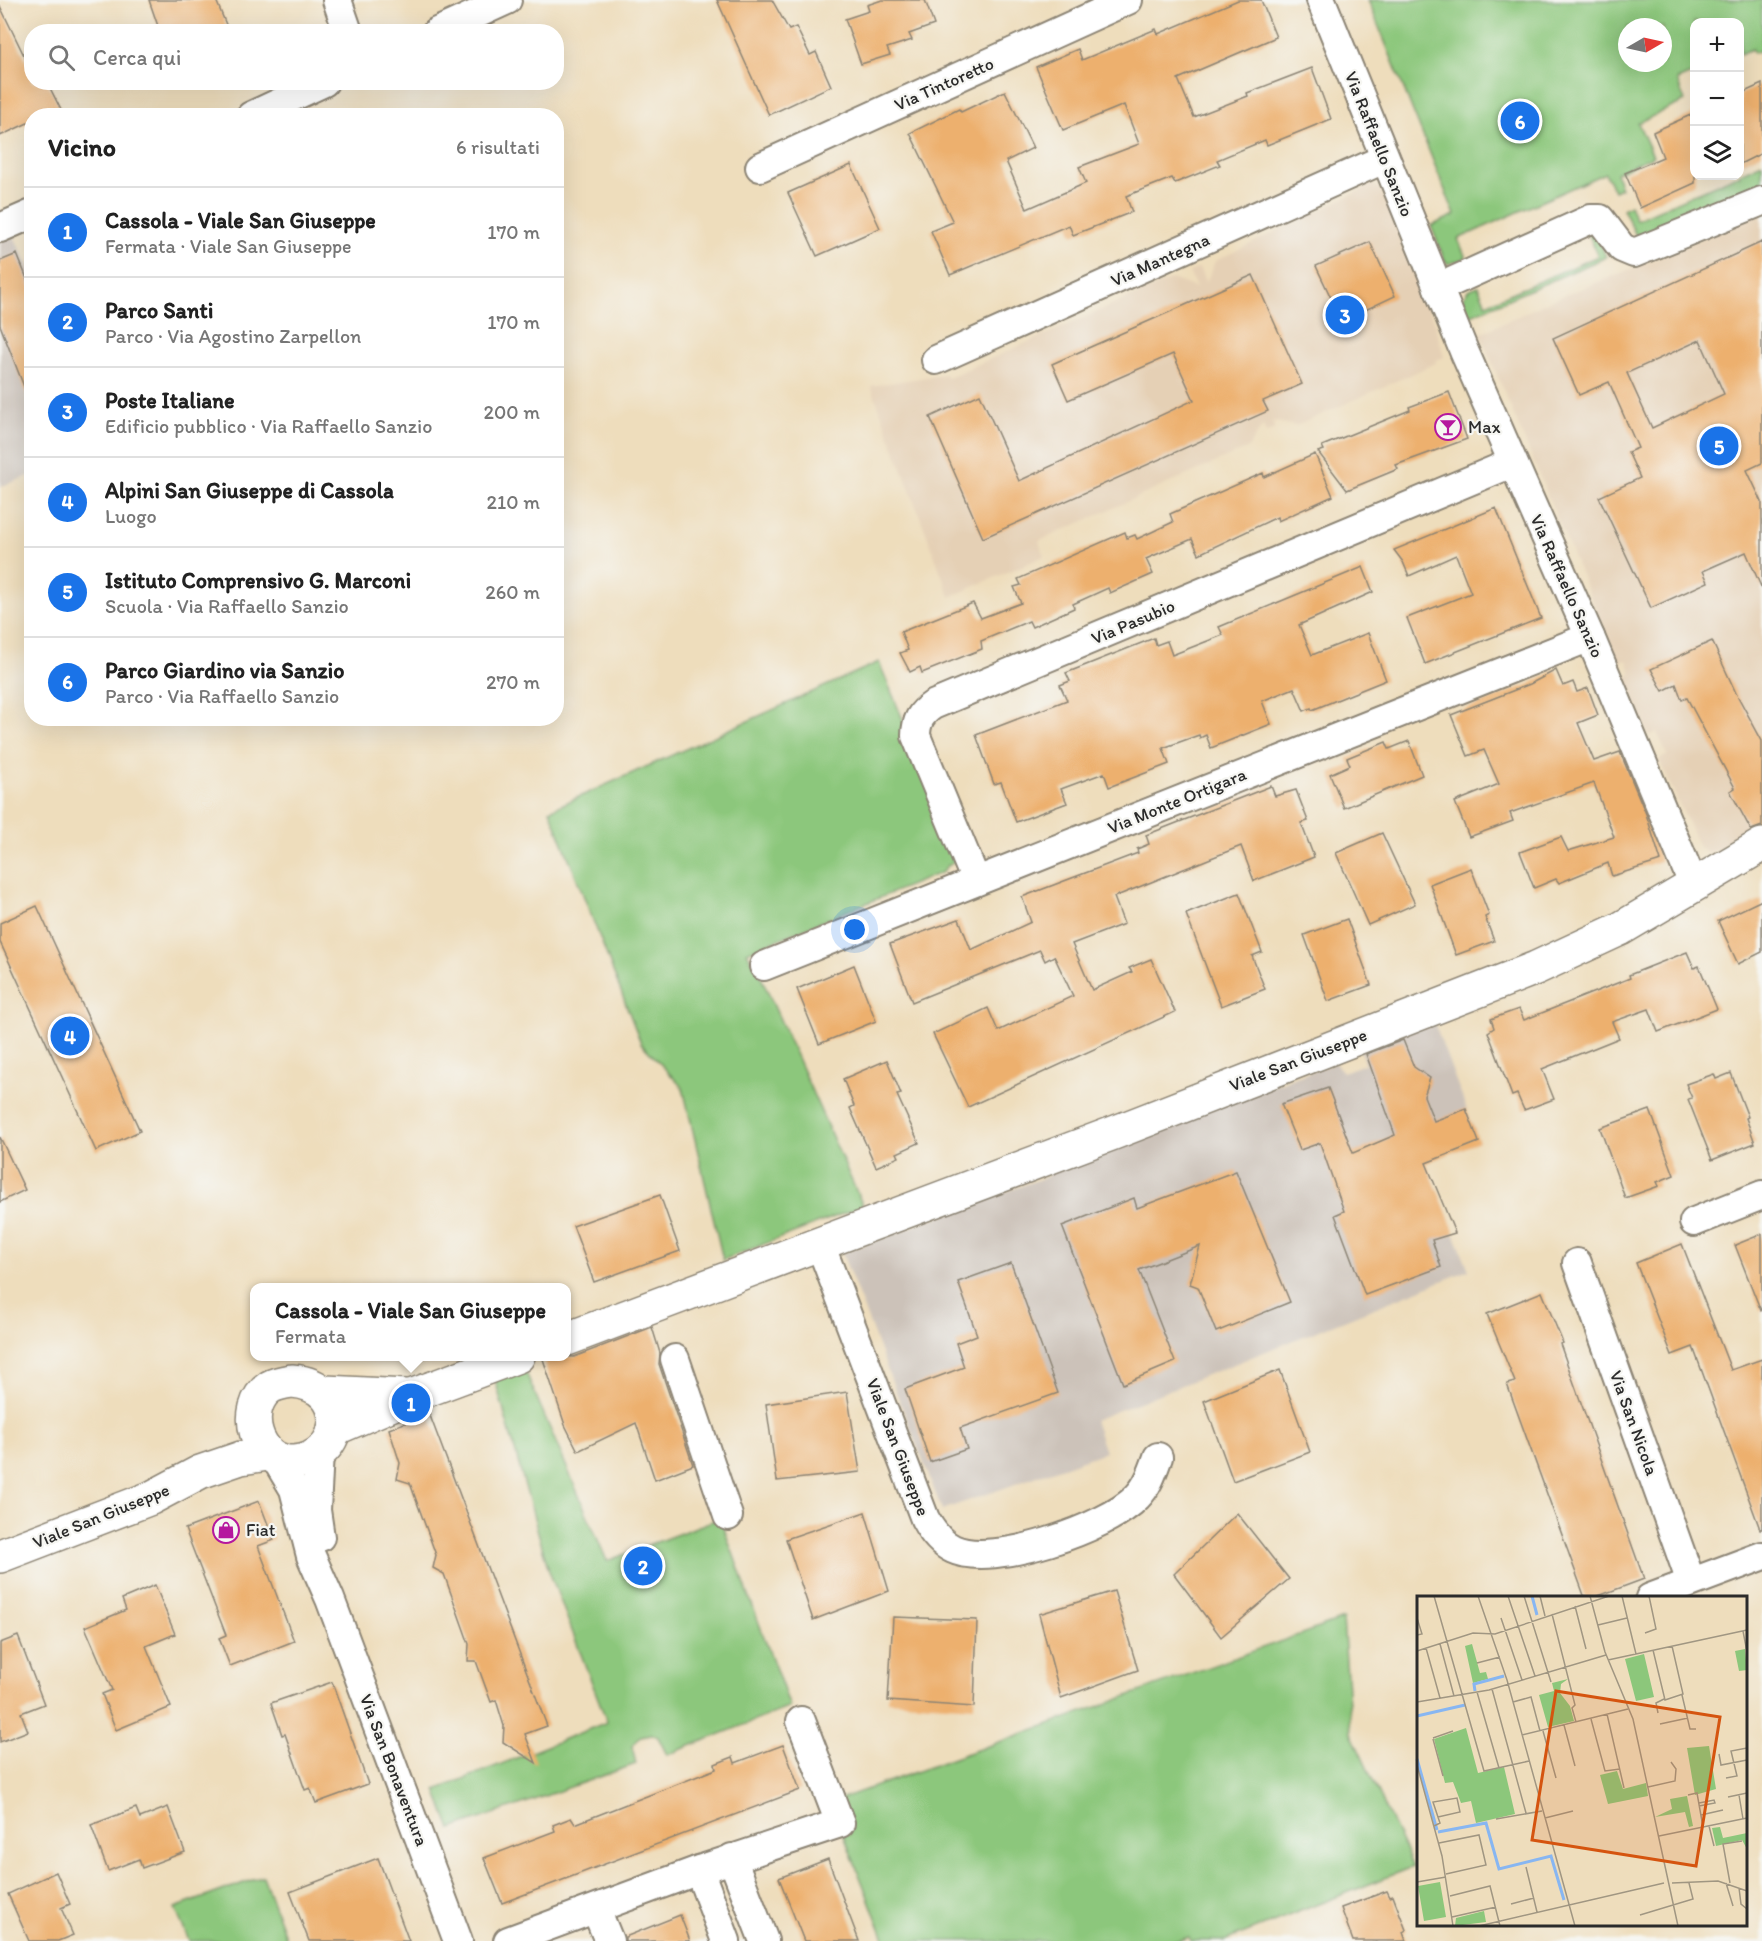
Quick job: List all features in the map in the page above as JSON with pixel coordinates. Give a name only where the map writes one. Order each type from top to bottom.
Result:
[{"type":"main road","name":"Viale San Giuseppe","points":[[571,1337],[1100,1138],[1536,968],[1620,929],[1762,845]]},
{"type":"main road","name":"Viale San Giuseppe","points":[[0,1556],[151,1497],[200,1472],[242,1458],[272,1457],[291,1462],[305,1460],[326,1441],[411,1396],[505,1361]]},
{"type":"main road","name":"Viale San Giuseppe","points":[[200,1472],[255,1422],[258,1402],[271,1387],[280,1383],[303,1382],[317,1386],[325,1392],[411,1396]]},
{"type":"main road","points":[[325,1392],[333,1406],[335,1418],[326,1441]]},
{"type":"main road","points":[[255,1422],[261,1447],[272,1457]]},
{"type":"street","points":[[337,0],[345,24]]},
{"type":"street","points":[[454,24],[507,0]]},
{"type":"street","name":"Via Tintoretto","points":[[760,167],[1128,0]]},
{"type":"street","name":"Via Raffaello Sanzio","points":[[1321,0],[1438,288],[1512,463],[1590,636],[1694,886]]},
{"type":"street","points":[[282,108],[311,90]]},
{"type":"street","name":"Via Mantegna","points":[[936,360],[1384,159]]},
{"type":"street","points":[[1438,288],[1595,218],[1600,219],[1622,248],[1634,254],[1762,201]]},
{"type":"street","points":[[0,228],[24,218]]},
{"type":"street","name":"Via Pasubio","points":[[976,881],[916,736],[916,725],[925,710],[1512,463]]},
{"type":"street","name":"Via Monte Ortigara","points":[[764,966],[1590,636]]},
{"type":"street","points":[[1694,1222],[1762,1195]]},
{"type":"street","name":"Viale San Giuseppe","points":[[820,1244],[930,1529],[945,1545],[967,1553],[1000,1552],[1039,1544],[1083,1530],[1124,1508],[1137,1497],[1150,1479],[1158,1457]]},
{"type":"street","name":"Via San Nicola","points":[[1577,1263],[1691,1582]]},
{"type":"street","points":[[675,1359],[728,1516]]},
{"type":"street","name":"Via San Bonaventura","points":[[326,1441],[316,1510],[330,1599]]},
{"type":"street","name":"Via San Bonaventura","points":[[272,1457],[294,1489],[311,1557],[330,1599],[458,1941]]},
{"type":"street","points":[[1655,1596],[1762,1556]]},
{"type":"street","points":[[508,1941],[732,1858],[840,1823],[801,1721]]},
{"type":"street","points":[[732,1858],[764,1941]]},
{"type":"street","points":[[699,1870],[726,1941]]},
{"type":"street","points":[[596,1909],[609,1941]]},
{"type":"shaded area","points":[[1373,184],[1382,190],[1434,321],[1444,357],[1435,361],[1436,363],[1296,426],[1272,421],[1275,429],[1266,433],[1263,425],[1248,448],[1039,541],[1044,556],[950,597],[871,386],[945,374],[947,378],[1172,279],[1196,288],[1189,272],[1199,268],[1206,283],[1215,261]]},
{"type":"shaded area","points":[[1762,211],[1762,825],[1725,849],[1707,852],[1699,847],[1659,760],[1667,755],[1657,732],[1649,736],[1625,677],[1632,674],[1627,660],[1618,663],[1480,334],[1550,301],[1659,258]]},
{"type":"shaded area","points":[[13,234],[24,257],[24,478],[0,487],[0,240]]},
{"type":"shaded area","points":[[1433,1020],[1479,1142],[1426,1163],[1469,1270],[1094,1420],[1105,1452],[942,1510],[842,1253],[1048,1176],[1051,1165],[1335,1063],[1343,1072],[1365,1064],[1358,1045]]},
{"type":"green space","points":[[1368,0],[1762,0],[1762,50],[1754,53],[1752,49],[1744,52],[1744,18],[1690,18],[1690,75],[1677,80],[1685,101],[1638,123],[1653,156],[1616,173],[1621,188],[1614,191],[1605,173],[1458,239],[1466,258],[1448,264],[1431,226],[1455,215]]},
{"type":"green space","points":[[1762,163],[1762,190],[1637,237],[1623,209],[1630,205],[1636,220],[1726,180],[1744,180],[1744,171]]},
{"type":"green space","points":[[1595,231],[1606,257],[1469,316],[1463,298],[1468,290],[1478,286],[1486,304],[1598,256],[1588,233]]},
{"type":"green space","points":[[879,662],[953,840],[954,862],[943,872],[747,952],[762,979],[863,1206],[723,1260],[683,1088],[641,1043],[550,810]]},
{"type":"green space","points":[[521,1361],[607,1561],[720,1518],[790,1707],[667,1755],[658,1737],[652,1734],[641,1736],[632,1746],[636,1764],[451,1829],[436,1790],[607,1722],[549,1571],[493,1373]]},
{"type":"green space","points":[[1343,1619],[1351,1733],[1413,1867],[1224,1941],[1191,1941],[1189,1937],[1177,1941],[885,1941],[843,1833],[823,1805]]},
{"type":"green space","points":[[263,1876],[287,1941],[189,1941],[175,1908]]},
{"type":"building","points":[[149,0],[216,0],[226,24],[157,24]]},
{"type":"building","points":[[717,0],[772,0],[789,30],[796,27],[810,55],[816,52],[831,86],[769,115]]},
{"type":"building","points":[[882,0],[925,0],[934,25],[909,34],[912,40],[887,48],[890,55],[861,64],[845,19],[869,11],[867,5]]},
{"type":"building","points":[[1238,0],[1261,0],[1276,37],[1178,79],[1194,117],[1248,96],[1247,93],[1312,68],[1331,119],[1267,145],[1265,140],[1217,160],[1220,165],[1175,183],[1172,178],[1126,196],[1132,212],[1073,235],[1069,225],[950,275],[931,231],[953,222],[910,133],[959,109],[961,112],[1005,91],[1033,148],[1006,161],[1027,209],[1086,183],[1079,167],[1139,144],[1124,105],[1063,130],[1036,67],[1078,49],[1082,60],[1156,29],[1158,34]]},
{"type":"building","points":[[0,6],[24,56],[24,90],[51,90],[60,108],[24,108],[24,125],[0,136]]},
{"type":"building","points":[[1762,84],[1762,153],[1744,162],[1744,126],[1744,92]]},
{"type":"building","points":[[1690,115],[1690,180],[1695,180],[1695,183],[1640,208],[1625,173],[1663,157],[1653,132]]},
{"type":"building","points":[[851,165],[880,228],[817,256],[788,193]]},
{"type":"building","points":[[1370,242],[1395,296],[1342,321],[1316,266]]},
{"type":"building","points":[[1762,242],[1762,463],[1747,470],[1762,502],[1762,589],[1746,552],[1703,571],[1708,582],[1651,608],[1599,497],[1640,478],[1628,452],[1638,448],[1609,382],[1579,395],[1553,338]],"holes":[[[1700,340],[1724,394],[1652,428],[1627,373]]]},
{"type":"building","points":[[17,254],[24,271],[24,387],[0,325],[0,261]]},
{"type":"building","points":[[1253,275],[1302,384],[1263,401],[1268,411],[983,538],[930,417],[980,394],[1019,481],[1194,400],[1173,354],[1068,400],[1052,364]]},
{"type":"building","points":[[1449,392],[1467,439],[1396,465],[1398,469],[1347,490],[1318,452],[1324,450],[1322,446],[1410,410],[1409,407]]},
{"type":"building","points":[[1315,454],[1333,496],[1278,521],[1277,517],[1199,554],[1192,539],[1146,559],[1153,574],[1110,593],[1108,588],[1073,604],[1074,608],[1032,627],[1029,621],[981,641],[982,649],[922,673],[920,667],[910,672],[900,653],[908,650],[901,632],[973,603],[981,618],[1021,603],[1014,587],[1021,585],[1018,579],[1125,532],[1127,538],[1135,535],[1137,539],[1173,522],[1170,514],[1263,473],[1264,477]]},
{"type":"building","points":[[1496,508],[1541,618],[1425,664],[1407,618],[1471,593],[1456,555],[1409,576],[1394,550]]},
{"type":"building","points":[[1363,567],[1373,592],[1299,625],[1312,655],[1368,633],[1386,680],[1312,710],[1311,708],[1304,711],[1294,688],[1262,701],[1271,724],[1211,748],[1206,735],[1200,738],[1199,735],[1163,748],[1169,764],[1109,787],[1104,773],[1061,789],[1067,803],[1016,822],[1001,782],[994,784],[976,735],[1067,700],[1060,685],[1070,681],[1066,673],[1154,638],[1156,645],[1167,641],[1172,655],[1223,635],[1219,627]]},
{"type":"building","points":[[1712,641],[1762,741],[1762,826],[1751,830],[1730,791],[1735,788],[1687,698],[1682,700],[1676,684],[1663,691],[1651,669]]},
{"type":"building","points":[[1556,670],[1563,686],[1573,682],[1577,692],[1588,688],[1598,715],[1578,723],[1594,761],[1620,752],[1646,814],[1661,861],[1612,876],[1608,863],[1559,883],[1556,879],[1534,888],[1520,852],[1561,837],[1568,851],[1614,837],[1594,783],[1510,813],[1513,821],[1469,837],[1455,802],[1499,784],[1484,750],[1468,756],[1451,715],[1530,684]]},
{"type":"building","points":[[1409,741],[1422,775],[1344,808],[1330,774],[1350,765],[1347,758],[1386,742],[1389,749]]},
{"type":"building","points":[[1271,786],[1275,796],[1296,790],[1308,821],[1301,823],[1314,857],[1254,881],[1241,846],[1114,897],[1124,924],[1072,944],[1092,990],[1132,972],[1129,968],[1151,959],[1175,1012],[968,1107],[933,1034],[988,1008],[998,1031],[1073,996],[1054,956],[1045,961],[1040,950],[912,1002],[890,944],[959,919],[971,950],[1031,922],[1022,897],[1138,853],[1137,849],[1149,844],[1146,835]]},
{"type":"building","points":[[1382,833],[1415,904],[1368,925],[1336,853]]},
{"type":"building","points":[[1471,868],[1489,915],[1485,917],[1494,941],[1456,955],[1430,884]]},
{"type":"building","points":[[1239,893],[1262,952],[1252,956],[1265,989],[1221,1006],[1186,914]]},
{"type":"building","points":[[1762,900],[1762,952],[1738,964],[1718,921]]},
{"type":"building","points":[[37,906],[140,1131],[96,1151],[0,942],[0,923]]},
{"type":"building","points":[[1347,919],[1371,985],[1328,1001],[1304,935]]},
{"type":"building","points":[[1687,952],[1694,968],[1699,966],[1717,1009],[1658,1032],[1649,1009],[1612,1022],[1619,1038],[1542,1069],[1554,1099],[1524,1110],[1517,1094],[1512,1096],[1488,1032],[1494,1028],[1491,1019],[1519,1009],[1524,1020],[1630,978],[1629,975]]},
{"type":"building","points":[[854,965],[876,1021],[819,1044],[797,989]]},
{"type":"building","points":[[1403,1040],[1414,1067],[1430,1078],[1424,1096],[1434,1121],[1466,1109],[1479,1142],[1426,1163],[1455,1233],[1432,1240],[1441,1267],[1365,1295],[1335,1215],[1344,1211],[1320,1143],[1300,1150],[1281,1104],[1328,1088],[1353,1153],[1395,1135],[1366,1054]]},
{"type":"building","points":[[887,1060],[901,1094],[897,1095],[919,1143],[897,1153],[899,1157],[876,1167],[850,1108],[854,1106],[843,1079]]},
{"type":"building","points":[[1731,1073],[1748,1117],[1746,1118],[1755,1143],[1712,1160],[1688,1099],[1692,1098],[1686,1084],[1714,1074],[1716,1079]]},
{"type":"building","points":[[1650,1110],[1674,1175],[1657,1182],[1659,1186],[1625,1198],[1600,1128]]},
{"type":"building","points":[[0,1137],[25,1190],[0,1202]]},
{"type":"building","points":[[1236,1171],[1290,1302],[1216,1332],[1198,1287],[1190,1284],[1200,1246],[1139,1270],[1175,1362],[1123,1384],[1062,1226],[1134,1198],[1137,1208]]},
{"type":"building","points":[[660,1195],[680,1251],[594,1282],[573,1226]]},
{"type":"building","points":[[1762,1234],[1762,1310],[1761,1311],[1735,1245]]},
{"type":"building","points":[[1682,1244],[1731,1370],[1762,1359],[1762,1529],[1760,1529],[1693,1347],[1672,1355],[1636,1263]]},
{"type":"building","points":[[1011,1263],[1058,1393],[960,1428],[967,1449],[930,1462],[905,1389],[964,1367],[956,1343],[977,1335],[958,1282]]},
{"type":"building","points":[[1542,1292],[1563,1343],[1560,1344],[1644,1579],[1598,1596],[1584,1596],[1507,1384],[1515,1382],[1487,1314]]},
{"type":"building","points":[[652,1327],[660,1353],[659,1364],[693,1465],[655,1480],[636,1423],[578,1451],[565,1425],[544,1361],[571,1361],[571,1357]]},
{"type":"building","points":[[1280,1370],[1310,1452],[1233,1481],[1204,1401]]},
{"type":"building","points":[[847,1392],[860,1472],[777,1481],[766,1404]]},
{"type":"building","points":[[429,1413],[547,1726],[525,1734],[536,1763],[503,1742],[504,1726],[496,1700],[491,1702],[476,1661],[468,1661],[469,1644],[444,1574],[433,1568],[436,1555],[410,1483],[397,1479],[400,1463],[389,1429]]},
{"type":"building","points":[[259,1501],[274,1540],[258,1546],[294,1641],[230,1666],[219,1638],[226,1635],[185,1529]]},
{"type":"building","points":[[865,1512],[889,1591],[813,1620],[786,1539]]},
{"type":"building","points":[[1237,1513],[1289,1579],[1221,1637],[1174,1574]]},
{"type":"building","points":[[155,1585],[175,1634],[146,1646],[171,1707],[116,1730],[102,1694],[112,1690],[85,1627],[126,1610],[122,1599]]},
{"type":"building","points":[[1114,1591],[1138,1670],[1061,1698],[1039,1614]]},
{"type":"building","points":[[893,1617],[977,1620],[974,1707],[888,1701]]},
{"type":"building","points":[[18,1636],[44,1704],[21,1713],[28,1731],[0,1742],[0,1643]]},
{"type":"building","points":[[332,1682],[368,1784],[316,1803],[310,1788],[305,1790],[271,1703]]},
{"type":"building","points":[[783,1745],[800,1790],[502,1903],[484,1858],[555,1831],[553,1825],[571,1818],[575,1824],[716,1769],[715,1764],[733,1757],[735,1763]]},
{"type":"building","points":[[168,1807],[185,1852],[142,1868],[139,1859],[108,1871],[91,1825],[136,1808],[140,1818]]},
{"type":"building","points":[[378,1858],[409,1941],[309,1941],[290,1892]]},
{"type":"building","points":[[828,1859],[859,1941],[804,1941],[779,1878]]},
{"type":"building","points":[[56,1872],[70,1904],[61,1908],[73,1935],[58,1941],[29,1941],[8,1894]]},
{"type":"building","points":[[1387,1891],[1390,1897],[1393,1896],[1406,1930],[1403,1932],[1406,1941],[1353,1941],[1341,1908]]},
{"type":"building","points":[[680,1915],[690,1941],[625,1941],[625,1937]]},
{"type":"place","name":"Parco Giardino via Sanzio","points":[[1520,121]]},
{"type":"place","name":"Poste Italiane","points":[[1345,315]]},
{"type":"place","name":"Max","points":[[1448,427]]},
{"type":"place","name":"Istituto Comprensivo G. Marconi","points":[[1719,446]]},
{"type":"place","name":"Alpini San Giuseppe di Cassola","points":[[70,1036]]},
{"type":"place","name":"Cassola - Viale San Giuseppe","points":[[411,1403]]},
{"type":"place","name":"Fiat","points":[[226,1530]]},
{"type":"place","name":"Parco Santi","points":[[643,1566]]}]
